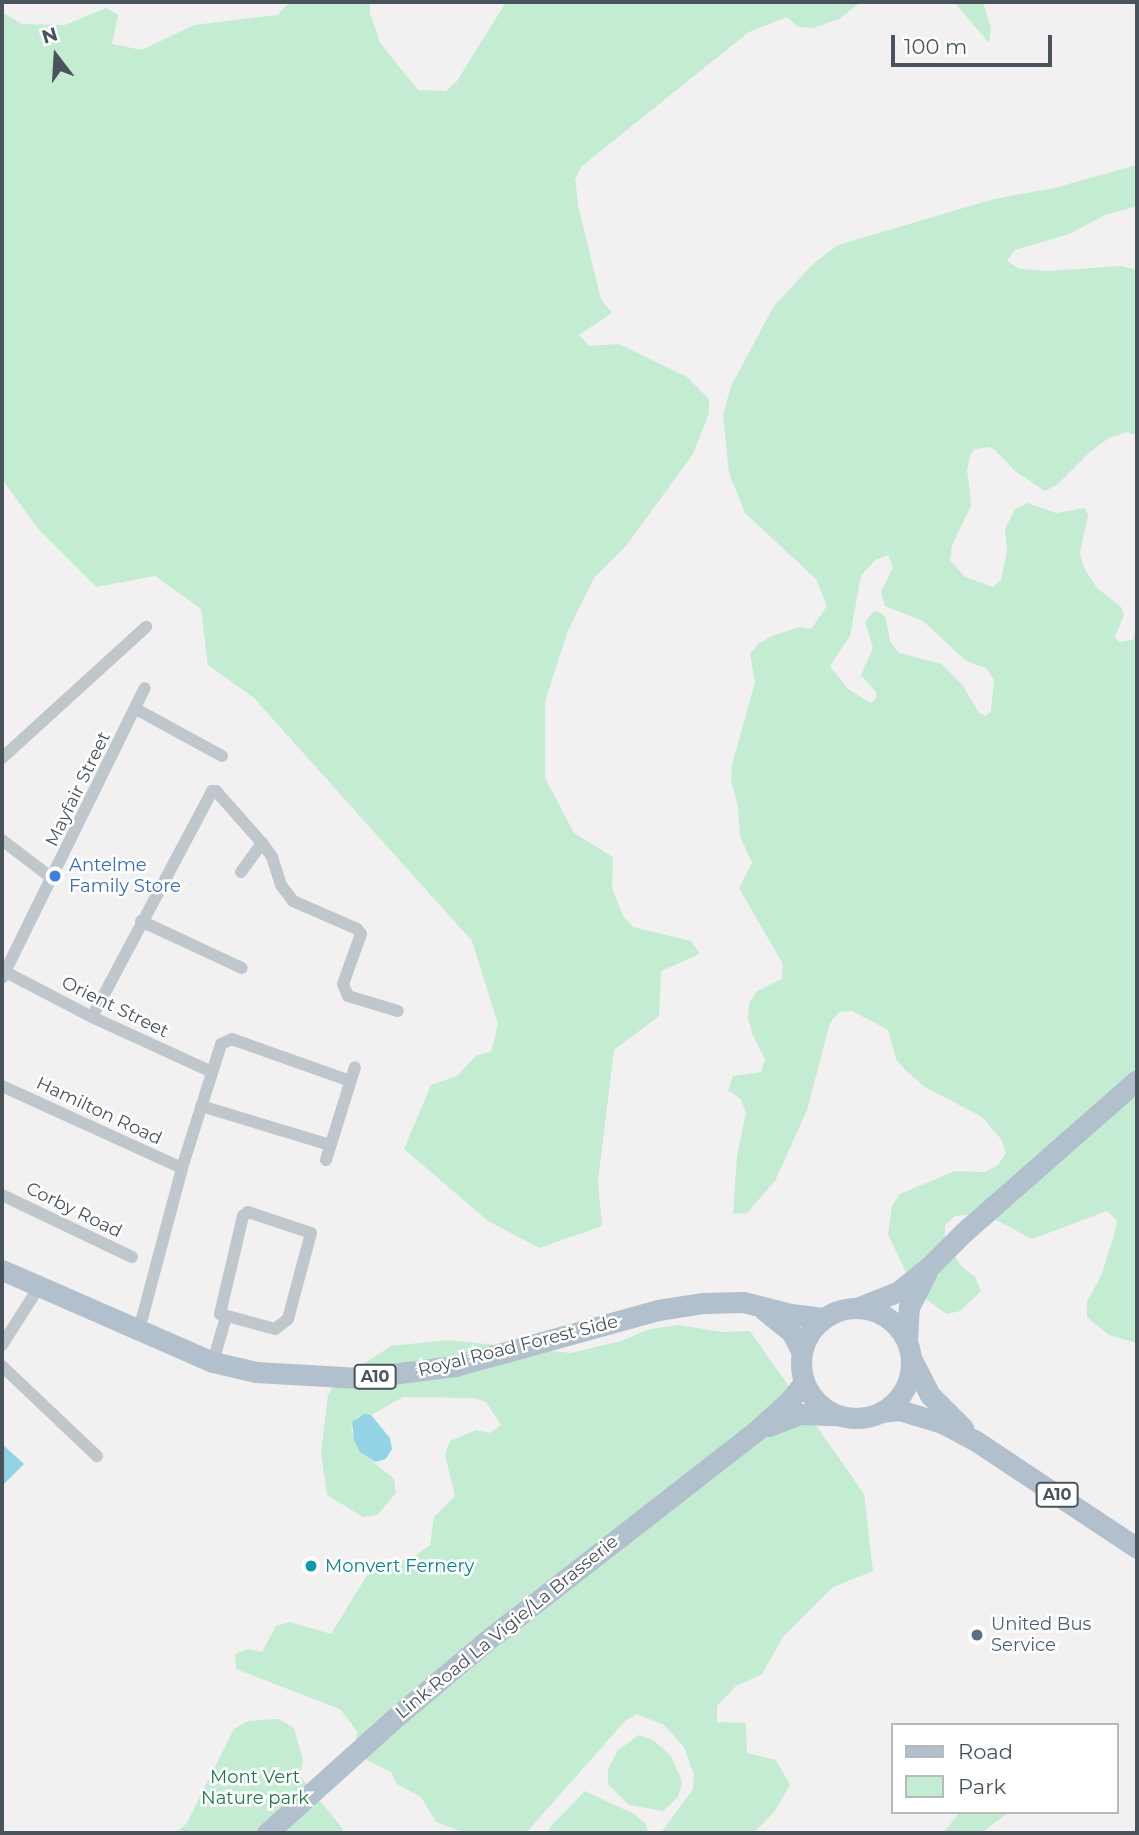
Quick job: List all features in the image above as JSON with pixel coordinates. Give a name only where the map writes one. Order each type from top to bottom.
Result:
[{"type":"main road","points":[[857,1308],[899,1291],[931,1265],[1137,1080]]},
{"type":"main road","points":[[881,1412],[901,1395],[907,1384],[909,1307],[931,1265]]},
{"type":"main road","name":"Royal Road Forest Side","points":[[2,1270],[213,1362],[256,1372],[309,1376],[359,1378],[410,1374],[455,1366],[658,1310],[743,1301],[824,1318]]},
{"type":"main road","points":[[759,1306],[792,1334],[802,1353]]},
{"type":"main road","points":[[838,1415],[817,1402],[804,1382],[802,1353],[806,1339],[824,1318],[845,1309],[870,1309],[892,1321],[909,1349],[930,1395],[976,1441]]},
{"type":"main road","points":[[756,1431],[790,1400],[804,1382]]},
{"type":"main road","points":[[756,1431],[801,1414],[859,1418],[899,1410],[924,1415],[976,1441]]},
{"type":"main road","name":"Link Road La Vigie/La Brasserie","points":[[267,1833],[485,1642],[756,1431]]},
{"type":"main road","name":"A10","points":[[976,1441],[1137,1548]]},
{"type":"street","points":[[2,758],[146,627]]},
{"type":"street","name":"Mayfair Street","points":[[3,974],[53,879],[145,688]]},
{"type":"street","points":[[136,709],[222,756]]},
{"type":"street","points":[[92,1017],[212,791],[262,843],[272,857],[281,885],[293,901],[357,929],[361,941],[343,984],[348,996],[398,1011]]},
{"type":"street","points":[[2,840],[53,879]]},
{"type":"street","points":[[241,872],[262,843]]},
{"type":"street","points":[[141,921],[242,968]]},
{"type":"street","points":[[189,943],[195,930]]},
{"type":"street","name":"Orient Street","points":[[3,974],[212,1072]]},
{"type":"street","points":[[139,1329],[182,1168],[221,1044],[232,1039],[350,1081]]},
{"type":"street","points":[[326,1160],[355,1067]]},
{"type":"street","name":"Hamilton Road","points":[[2,1086],[182,1168]]},
{"type":"street","points":[[201,1106],[330,1145]]},
{"type":"street","name":"Corby Road","points":[[2,1195],[132,1257]]},
{"type":"street","points":[[245,1213],[309,1230],[312,1237],[288,1319],[283,1326],[266,1329],[226,1317],[219,1312],[245,1213]]},
{"type":"street","points":[[2,1345],[39,1287]]},
{"type":"street","points":[[213,1362],[226,1317]]},
{"type":"street","points":[[2,1366],[97,1456]]},
{"type":"green space","points":[[289,2],[370,2],[370,13],[380,43],[418,90],[446,91],[457,81],[506,2],[861,2],[839,19],[813,28],[798,27],[787,17],[749,32],[582,166],[575,179],[579,210],[601,299],[612,313],[579,335],[589,346],[619,344],[687,377],[709,399],[709,413],[693,454],[626,546],[594,578],[568,631],[545,701],[545,778],[574,833],[613,857],[612,888],[623,916],[633,927],[691,941],[700,954],[661,971],[659,1016],[614,1050],[598,1181],[602,1226],[539,1248],[488,1221],[404,1149],[431,1085],[457,1076],[477,1055],[491,1052],[498,1024],[472,941],[253,697],[208,665],[201,609],[155,576],[96,587],[39,530],[2,479],[2,12],[22,24],[65,25],[106,8],[118,15],[112,44],[142,50],[194,25],[278,15]]},
{"type":"green space","points":[[954,2],[983,2],[991,28],[989,43]]},
{"type":"green space","points":[[1137,165],[1137,206],[1105,215],[1069,234],[1015,250],[1007,261],[1020,269],[1048,271],[1121,266],[1137,270],[1137,435],[1127,432],[1109,438],[1092,450],[1057,485],[1045,491],[1015,471],[995,450],[989,447],[975,449],[967,469],[971,506],[952,545],[950,560],[965,577],[993,587],[1001,580],[1007,551],[1005,529],[1015,509],[1028,503],[1056,513],[1085,508],[1088,515],[1080,553],[1084,568],[1097,588],[1121,607],[1124,615],[1115,636],[1118,642],[1133,640],[1137,623],[1137,1343],[1109,1335],[1087,1317],[1087,1302],[1101,1276],[1117,1221],[1107,1211],[1032,1239],[983,1213],[955,1216],[945,1225],[945,1241],[962,1267],[975,1277],[981,1291],[960,1311],[947,1314],[915,1292],[888,1234],[892,1206],[900,1194],[955,1171],[985,1172],[998,1165],[1006,1153],[1001,1139],[982,1117],[925,1087],[905,1070],[896,1059],[888,1030],[852,1011],[839,1012],[830,1023],[807,1110],[775,1181],[747,1213],[733,1214],[737,1156],[746,1113],[741,1099],[728,1090],[733,1076],[761,1072],[765,1059],[752,1033],[748,1018],[749,1003],[757,991],[782,979],[783,964],[739,888],[752,863],[740,836],[738,807],[731,780],[732,765],[755,682],[750,654],[759,643],[772,636],[799,627],[811,629],[827,606],[816,579],[745,513],[729,473],[723,415],[731,386],[774,306],[814,263],[838,245],[994,199],[1054,188]],"holes":[[[888,555],[893,567],[881,592],[885,606],[923,621],[966,661],[986,668],[994,680],[991,711],[986,716],[979,713],[963,686],[942,664],[899,653],[890,641],[886,619],[881,613],[874,611],[865,622],[873,648],[861,675],[876,692],[876,699],[871,703],[848,689],[830,666],[850,636],[861,576],[875,560]]]},
{"type":"green space","points":[[679,1325],[722,1332],[750,1331],[864,1494],[873,1571],[833,1587],[783,1637],[762,1674],[736,1686],[717,1706],[717,1722],[746,1723],[747,1753],[776,1760],[790,1785],[775,1811],[753,1833],[661,1833],[693,1789],[694,1775],[684,1747],[664,1725],[637,1714],[625,1721],[526,1833],[465,1833],[436,1822],[421,1797],[397,1784],[391,1772],[363,1758],[356,1745],[357,1731],[340,1709],[236,1669],[235,1654],[248,1649],[262,1652],[276,1626],[290,1622],[331,1634],[369,1572],[394,1559],[408,1561],[430,1545],[434,1517],[455,1496],[445,1455],[450,1441],[476,1430],[490,1433],[501,1425],[486,1402],[473,1398],[403,1397],[371,1415],[357,1417],[351,1429],[361,1452],[394,1479],[396,1493],[377,1515],[363,1517],[327,1495],[321,1453],[328,1395],[335,1383],[391,1346],[448,1340],[571,1353],[621,1341],[650,1329]]},
{"type":"green space","name":"Mont Vert Nature park","points":[[279,1719],[294,1728],[303,1760],[300,1776],[342,1828],[343,1833],[176,1833],[187,1823],[234,1729],[248,1721]]},
{"type":"green space","points":[[639,1735],[653,1740],[670,1755],[680,1776],[682,1783],[678,1797],[663,1811],[629,1805],[608,1784],[608,1769],[618,1750]]},
{"type":"green space","points":[[585,1791],[634,1814],[646,1824],[648,1833],[548,1833],[550,1827]]},
{"type":"green space","points":[[958,1814],[1006,1814],[981,1833],[943,1833]]},
{"type":"water","points":[[364,1414],[371,1415],[390,1438],[392,1449],[386,1459],[375,1462],[360,1452],[354,1440],[352,1422]]},
{"type":"water","points":[[2,1444],[24,1464],[2,1486]]},
{"type":"place","name":"Antelme Family Store","points":[[55,876]]},
{"type":"place","name":"Monvert Fernery","points":[[311,1566]]},
{"type":"place","name":"United Bus Service","points":[[977,1635]]}]
